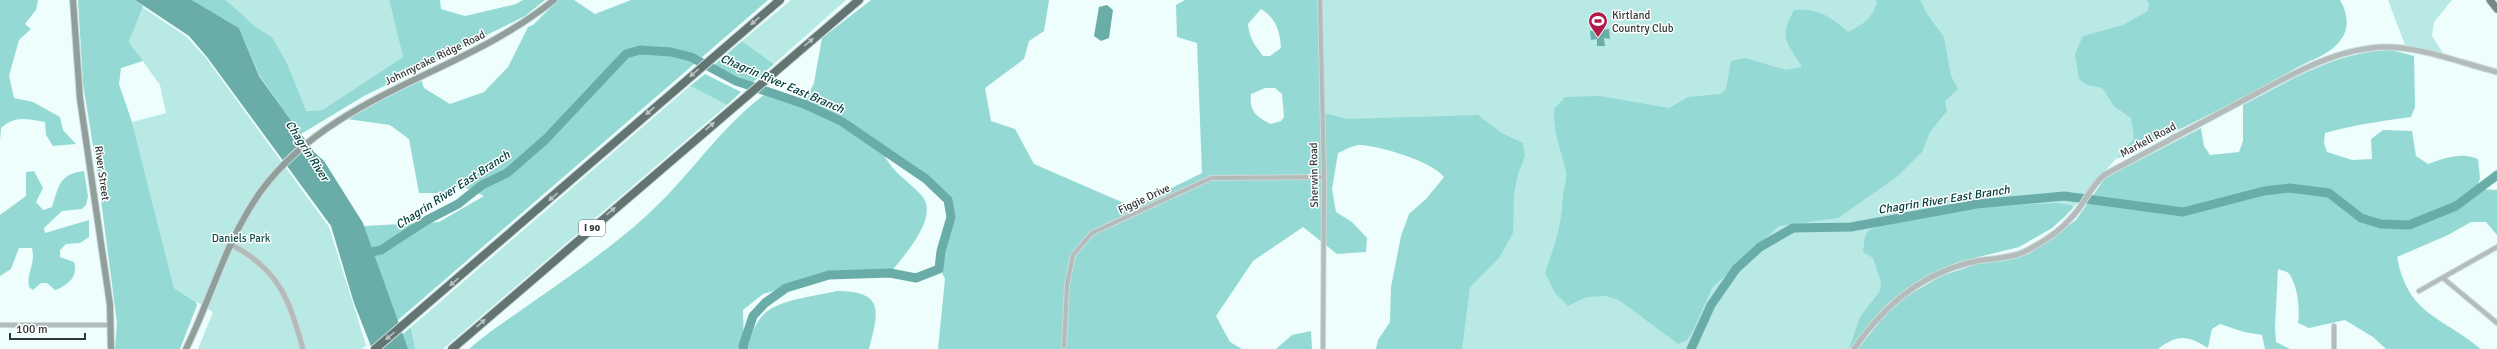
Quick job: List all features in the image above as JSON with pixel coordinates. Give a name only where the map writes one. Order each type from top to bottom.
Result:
[{"type":"highway","points":[[375,349],[780,0]]},
{"type":"highway","name":"I 90","points":[[452,349],[732,106],[859,0]]},
{"type":"main road","name":"River Street","points":[[73,0],[80,99],[111,325],[111,349]]},
{"type":"main road","name":"Johnnycake Ridge Road","points":[[186,349],[230,244],[261,191],[278,172],[323,130],[367,102],[467,55],[506,34],[554,0]]},
{"type":"main road","points":[[2490,0],[2497,9]]},
{"type":"street","name":"Sherwin Road","points":[[1320,0],[1324,177],[1323,349]]},
{"type":"street","name":"Markell Road","points":[[1854,349],[1870,325],[1888,306],[1924,281],[1948,270],[1969,263],[2008,257],[2024,252],[2071,218],[2091,189],[2104,175],[2276,84],[2344,53],[2376,47],[2399,48],[2497,72]]},
{"type":"street","name":"Figgie Drive","points":[[1064,346],[1067,285],[1074,255],[1092,233],[1211,178],[1324,177]]},
{"type":"street","points":[[230,244],[255,259],[277,281],[292,309],[303,349]]},
{"type":"street","points":[[2419,291],[2497,247]]},
{"type":"street","points":[[2443,278],[2497,323]]},
{"type":"street","points":[[0,325],[111,325]]},
{"type":"street","points":[[2334,326],[2334,349]]},
{"type":"green space","points":[[226,0],[389,0],[403,57],[322,110],[305,111],[287,63],[272,37],[256,27]]},
{"type":"green space","points":[[791,0],[846,0],[774,64],[742,41]]},
{"type":"green space","name":"Kirtland Country Club","points":[[1323,0],[2278,0],[2141,130],[2065,217],[2052,228],[2019,247],[1958,262],[1924,278],[1886,305],[1850,349],[1429,349],[1447,187],[1449,148],[1324,129]]},
{"type":"green space","points":[[2388,0],[2452,0],[2434,22],[2432,36],[2443,53],[2405,45]]},
{"type":"green space","name":"Daniels Park","points":[[142,7],[187,37],[206,58],[329,227],[366,345],[362,349],[198,349],[213,312],[174,288],[132,122],[166,113],[160,85],[129,42]]},
{"type":"green space","points":[[690,86],[727,105],[443,349],[415,349],[411,327]]},
{"type":"shaded area","points":[[0,0],[38,0],[36,10],[25,24],[31,29],[19,40],[9,76],[14,98],[33,102],[60,117],[63,130],[76,144],[53,146],[46,135],[45,122],[27,119],[11,121],[1,128],[0,141]]},
{"type":"shaded area","points":[[78,0],[135,0],[143,6],[129,42],[143,61],[121,68],[119,84],[132,122],[174,288],[196,302],[197,305],[180,349],[115,349],[117,323],[98,177],[83,84]]},
{"type":"shaded area","points":[[192,0],[226,0],[256,27],[272,37],[287,63],[306,111],[322,110],[403,57],[389,0],[440,0],[441,9],[465,16],[516,4],[523,0],[545,0],[525,16],[364,96],[301,134],[259,75],[239,28]]},
{"type":"shaded area","points":[[558,0],[574,0],[595,14],[631,0],[768,0],[397,321],[364,226],[439,222],[484,196],[460,185],[447,193],[419,193],[409,139],[390,125],[347,119],[421,79],[424,88],[450,104],[484,92],[508,67],[528,27],[533,25]]},
{"type":"shaded area","points":[[871,0],[1049,0],[1044,31],[1029,41],[1024,59],[985,88],[991,121],[1015,129],[1034,164],[1133,207],[1202,173],[1197,43],[1177,37],[1176,5],[1185,0],[1319,0],[1324,113],[1347,119],[1478,115],[1502,133],[1523,143],[1525,156],[1518,174],[1514,193],[1513,233],[1499,258],[1470,287],[1462,349],[1376,349],[1378,340],[1390,322],[1391,287],[1401,236],[1409,214],[1426,199],[1444,177],[1438,171],[1418,160],[1370,146],[1356,145],[1338,153],[1332,189],[1336,212],[1352,222],[1367,238],[1366,252],[1337,254],[1303,227],[1253,261],[1216,316],[1230,342],[1242,349],[938,349],[945,279],[941,269],[940,259],[950,221],[948,201],[937,188],[928,181],[882,151],[890,165],[922,196],[926,205],[926,215],[923,225],[911,247],[890,273],[829,275],[763,294],[743,310],[744,349],[469,349],[494,329],[565,280],[633,228],[661,202],[735,120],[768,92],[804,104],[814,83],[822,38]],"holes":[[[1261,9],[1274,21],[1280,36],[1281,48],[1270,56],[1263,56],[1257,49],[1248,24]],[[1265,88],[1275,88],[1282,94],[1284,117],[1281,121],[1271,124],[1261,119],[1252,109],[1251,94]]]},
{"type":"shaded area","points":[[1875,0],[1920,0],[1927,14],[1944,37],[1951,76],[1958,89],[1945,101],[1947,111],[1930,132],[1922,152],[1898,176],[1838,218],[1779,226],[1712,288],[1693,331],[1687,340],[1678,344],[1619,300],[1606,296],[1587,297],[1568,306],[1555,293],[1545,273],[1559,226],[1566,178],[1554,118],[1554,109],[1565,97],[1600,96],[1669,108],[1688,97],[1720,94],[1726,89],[1731,61],[1746,58],[1786,70],[1802,67],[1786,40],[1786,28],[1794,10],[1810,10],[1823,14],[1848,32],[1862,24],[1870,17],[1877,2]]},
{"type":"shaded area","points":[[2145,0],[2340,0],[2345,10],[2347,21],[2343,37],[2331,50],[2326,53],[2208,115],[2116,159],[2134,138],[2131,118],[2115,107],[2102,88],[2087,85],[2079,79],[2075,54],[2083,36],[2123,25],[2148,11],[2149,3]]},
{"type":"shaded area","points":[[742,41],[774,64],[752,83],[714,65]]},
{"type":"shaded area","points":[[2391,50],[2414,56],[2415,107],[2411,117],[2357,125],[2325,133],[2324,143],[2327,152],[2352,160],[2372,159],[2371,139],[2383,130],[2412,131],[2416,156],[2428,164],[2459,156],[2478,159],[2480,178],[2477,189],[2497,190],[2497,235],[2486,222],[2471,222],[2448,235],[2397,257],[2402,276],[2409,291],[2418,303],[2440,321],[2481,349],[2386,349],[2373,337],[2345,320],[2309,328],[2298,323],[2298,300],[2290,275],[2278,269],[2275,327],[2276,342],[2290,349],[2265,349],[2262,335],[2244,332],[2220,324],[2212,329],[2208,348],[2189,339],[2178,338],[2158,349],[1858,349],[1885,315],[1907,296],[1941,276],[1977,264],[2029,254],[2076,220],[2105,178],[2201,128],[2204,146],[2210,155],[2239,152],[2243,141],[2243,105],[2314,69],[2352,56]]},
{"type":"shaded area","points":[[705,74],[741,92],[727,105],[690,86]]},
{"type":"shaded area","points":[[34,171],[43,188],[36,202],[43,210],[52,207],[61,182],[65,178],[69,175],[84,171],[88,196],[86,205],[82,209],[62,211],[44,228],[45,233],[89,220],[89,237],[80,243],[66,244],[60,250],[60,257],[74,262],[75,272],[68,283],[55,290],[47,283],[41,283],[33,290],[29,287],[28,282],[33,259],[32,248],[19,248],[11,269],[0,276],[0,215],[26,196],[26,172]]},
{"type":"shaded area","points":[[2055,203],[2071,205],[2073,208],[2052,228],[2019,247],[1958,262],[1924,278],[1886,305],[1849,349],[1860,317],[1880,291],[1881,282],[1873,258],[1863,252],[1865,236],[1869,230],[1912,218],[1960,210]]},
{"type":"shaded area","points":[[837,291],[853,292],[864,295],[871,300],[875,306],[875,325],[869,349],[750,349],[747,346],[759,320],[772,308],[790,301]]},
{"type":"shaded area","points":[[411,327],[415,349],[398,349],[396,340]]},
{"type":"shaded area","points":[[1311,331],[1312,349],[1276,349],[1292,335]]},
{"type":"water","name":"Chagrin River","points":[[135,0],[192,0],[239,28],[259,76],[314,152],[324,161],[363,223],[408,349],[372,349],[354,303],[331,226],[207,57],[189,36]]},
{"type":"water","points":[[1107,5],[1113,10],[1109,38],[1101,41],[1094,36],[1099,7]]},
{"type":"water","name":"Kirtland Country Club","points":[[1609,29],[1610,39],[1604,38],[1605,46],[1597,46],[1597,39],[1591,40],[1590,31]]},
{"type":"waterway","name":"Chagrin River East Branch","points":[[361,254],[381,250],[427,220],[458,204],[482,185],[507,173],[546,139],[626,54],[640,50],[671,52],[691,57],[736,81],[804,104],[841,121],[926,179],[948,200],[951,217],[941,251],[939,269],[916,278],[890,273],[829,275],[786,288],[765,303],[753,316],[743,346],[744,349]]},
{"type":"waterway","name":"Chagrin River East Branch","points":[[1691,349],[1711,305],[1736,269],[1760,247],[1793,228],[1851,227],[1977,204],[2064,196],[2183,212],[2264,191],[2290,188],[2329,193],[2361,218],[2381,224],[2409,225],[2456,206],[2497,175]]},
{"type":"place","name":"Kirtland Country Club","points":[[1598,38]]}]
